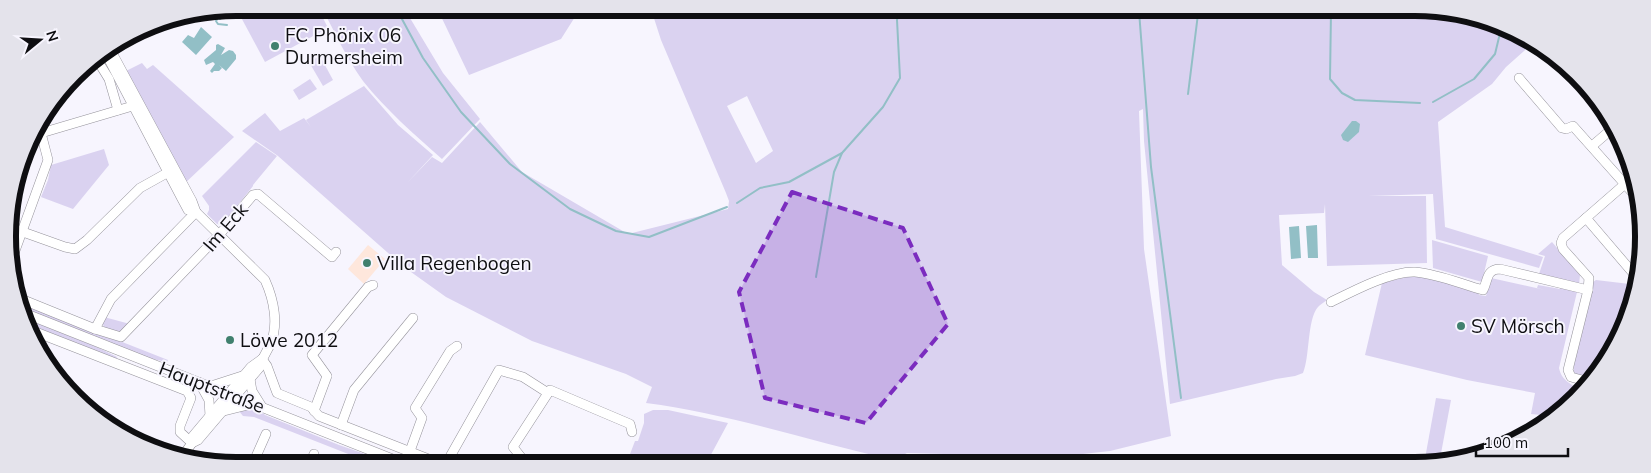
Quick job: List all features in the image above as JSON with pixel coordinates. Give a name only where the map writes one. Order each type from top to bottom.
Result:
[{"type":"street","points":[[112,54],[136,106]]},
{"type":"street","points":[[108,57],[171,171],[188,210],[196,212],[220,235],[265,280],[270,292],[274,330],[260,366],[247,376],[221,412],[198,440],[192,443]]},
{"type":"street","points":[[100,64],[109,79],[118,110]]},
{"type":"street","points":[[1519,78],[1562,128],[1566,129],[1573,126],[1630,189]]},
{"type":"street","points":[[43,131],[136,106]]},
{"type":"street","points":[[1592,146],[1608,132]]},
{"type":"street","points":[[17,247],[48,160],[42,134]]},
{"type":"street","points":[[16,231],[65,247],[75,248],[87,240],[140,188],[171,171]]},
{"type":"street","points":[[1582,380],[1572,377],[1568,370],[1588,290],[1589,278],[1563,249],[1561,243],[1563,238],[1625,184]]},
{"type":"street","name":"Im Eck","points":[[95,329],[121,337],[220,235],[253,195],[258,194],[332,257],[336,252]]},
{"type":"street","points":[[26,301],[95,329],[111,299],[196,212]]},
{"type":"street","points":[[1586,218],[1632,272]]},
{"type":"street","points":[[1331,302],[1376,282],[1403,273],[1414,272],[1429,274],[1483,290],[1489,272],[1494,269],[1500,269],[1588,290]]},
{"type":"street","points":[[314,411],[327,376],[312,355],[368,287],[372,285]]},
{"type":"street","name":"Hauptstraße","points":[[31,316],[388,457]]},
{"type":"street","points":[[342,425],[354,390],[413,318]]},
{"type":"street","points":[[39,334],[187,391],[191,398],[180,426],[180,432],[192,443]]},
{"type":"street","points":[[410,451],[422,418],[415,408],[450,351],[457,346]]},
{"type":"street","points":[[262,358],[277,393],[311,407],[319,416],[424,457]]},
{"type":"street","points":[[450,457],[499,370],[523,377],[548,393]]},
{"type":"street","points":[[210,386],[247,376]]},
{"type":"street","points":[[221,412],[230,408],[258,405],[247,376]]},
{"type":"street","points":[[198,382],[210,400],[210,416]]},
{"type":"street","points":[[521,457],[513,447],[550,390],[630,424],[632,432]]},
{"type":"street","points":[[186,451],[194,436],[210,416],[232,395]]},
{"type":"street","points":[[256,457],[266,434]]},
{"type":"highlighted area","points":[[792,192],[903,228],[948,324],[866,423],[765,398],[739,292]]},
{"type":"shaded area","name":"FC Phönix 06 Durmersheim","points":[[240,16],[322,16],[328,28],[265,62]]},
{"type":"shaded area","points":[[326,16],[409,16],[443,73],[480,119],[442,159],[372,92],[346,55]]},
{"type":"shaded area","points":[[441,16],[576,16],[561,39],[469,75]]},
{"type":"shaded area","points":[[653,16],[1414,16],[1443,18],[1485,28],[1528,48],[1506,67],[1492,84],[1438,122],[1445,227],[1543,257],[1539,268],[1436,239],[1433,194],[1368,196],[1426,196],[1427,263],[1327,266],[1325,204],[1324,213],[1279,215],[1282,265],[1314,292],[1327,300],[1314,313],[1303,373],[1170,404],[1144,141],[1143,109],[1139,111],[1144,249],[1171,436],[1110,451],[1056,457],[907,453],[899,457],[881,457],[739,421],[646,403],[652,387],[626,374],[532,341],[446,297],[404,267],[278,156],[242,131],[265,113],[280,131],[304,118],[311,127],[306,120],[364,86],[398,125],[433,155],[407,183],[432,157],[442,163],[480,122],[522,172],[628,234],[728,209],[729,201],[661,40]],"holes":[[[747,96],[773,151],[756,163],[727,106]]]},
{"type":"shaded area","points":[[320,56],[333,80],[323,86],[309,62]]},
{"type":"shaded area","points":[[142,63],[147,69],[153,65],[234,137],[184,184],[126,71]]},
{"type":"shaded area","points":[[310,79],[317,89],[299,100],[293,90]]},
{"type":"shaded area","points":[[256,142],[277,156],[222,225],[217,224],[207,214],[209,206],[202,196]]},
{"type":"shaded area","points":[[104,149],[109,165],[73,209],[41,197],[48,180],[51,165]]},
{"type":"shaded area","points":[[1432,240],[1488,256],[1482,282],[1433,268]]},
{"type":"shaded area","points":[[1552,242],[1580,275],[1579,285],[1539,274],[1545,256],[1538,254]]},
{"type":"shaded area","name":"Villa Regenbogen","points":[[368,245],[385,259],[364,284],[348,269]]},
{"type":"shaded area","name":"SV Mörsch","points":[[1407,277],[1432,277],[1486,296],[1491,278],[1545,290],[1537,288],[1538,285],[1560,289],[1560,286],[1576,290],[1559,368],[1562,376],[1575,387],[1543,415],[1531,414],[1535,393],[1467,380],[1365,355],[1382,283]]},
{"type":"shaded area","points":[[1596,280],[1630,284],[1612,334],[1598,359],[1583,378],[1574,372],[1574,365],[1593,282]]},
{"type":"shaded area","points":[[27,305],[168,360],[167,362],[152,359],[30,311]]},
{"type":"shaded area","points":[[104,317],[130,324],[120,332],[105,328],[102,323]]},
{"type":"shaded area","points":[[33,321],[97,347],[117,357],[116,360],[37,330]]},
{"type":"shaded area","points":[[1436,398],[1451,400],[1441,455],[1425,456]]},
{"type":"shaded area","points":[[253,408],[265,415],[374,457],[356,457],[254,417],[243,416],[238,410]]},
{"type":"shaded area","points":[[653,410],[668,410],[728,423],[710,457],[629,457],[635,441],[638,441],[644,423],[644,414]]},
{"type":"water","points":[[201,27],[212,37],[196,55],[182,42],[188,35],[194,38]]},
{"type":"water","points":[[218,44],[225,48],[221,55],[229,50],[233,51],[236,59],[226,71],[219,65],[222,68],[212,73],[210,71],[215,64],[213,62],[206,65],[204,60],[216,50],[216,45]]},
{"type":"water","points":[[1352,121],[1360,124],[1359,132],[1348,142],[1343,140],[1341,135]]},
{"type":"water","points":[[1317,225],[1318,258],[1308,258],[1306,226]]},
{"type":"water","points":[[1299,226],[1301,258],[1291,259],[1289,227]]},
{"type":"waterway","points":[[400,16],[423,58],[461,112],[510,164],[570,209],[616,231],[649,237],[727,207]]},
{"type":"waterway","points":[[816,277],[834,172],[842,153],[883,107],[900,78],[898,16]]},
{"type":"waterway","points":[[1139,16],[1151,167],[1181,398]]},
{"type":"waterway","points":[[1188,94],[1198,16]]},
{"type":"waterway","points":[[1331,16],[1330,79],[1342,93],[1355,100],[1420,103]]},
{"type":"waterway","points":[[219,17],[220,19],[223,17]]},
{"type":"waterway","points":[[218,18],[216,21],[218,24],[227,25]]},
{"type":"waterway","points":[[1433,102],[1474,79],[1495,54],[1500,33]]},
{"type":"waterway","points":[[737,203],[760,188],[789,182],[842,153]]},
{"type":"place","name":"FC Phönix 06 Durmersheim","points":[[275,46]]},
{"type":"place","name":"Villa Regenbogen","points":[[367,263]]},
{"type":"place","name":"SV Mörsch","points":[[1461,326]]},
{"type":"place","name":"Löwe 2012","points":[[230,340]]}]
